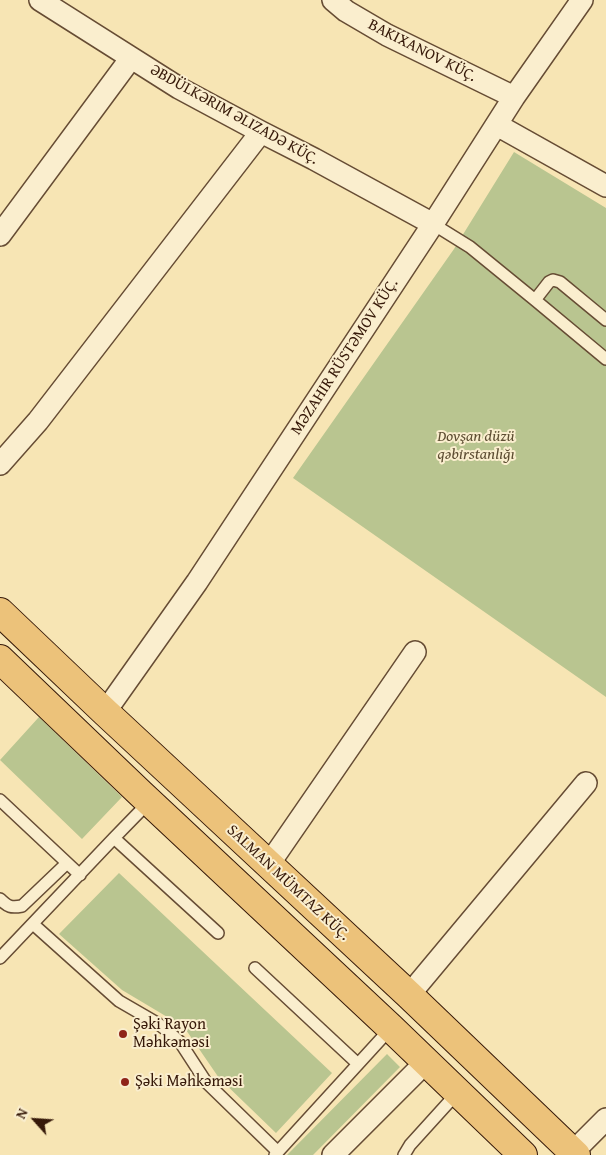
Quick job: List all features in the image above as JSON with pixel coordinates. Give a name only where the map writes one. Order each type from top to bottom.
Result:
[{"type":"highway","name":"SALMAN MÜMTAZ KÜÇ.","points":[[0,612],[409,995],[574,1153]]},
{"type":"highway","points":[[0,659],[524,1155]]},
{"type":"highway","points":[[146,797],[165,768]]},
{"type":"highway","points":[[528,1155],[551,1131]]},
{"type":"street","name":"ƏBDÜLKƏRIM ƏLIZADƏ KÜÇ.","points":[[40,0],[179,88],[433,224]]},
{"type":"street","points":[[333,0],[346,11],[387,35],[514,97]]},
{"type":"street","name":"MƏZAHIR RÜSTƏMOV KÜÇ.","points":[[105,712],[197,582],[433,224],[514,97],[582,0]]},
{"type":"street","points":[[0,235],[131,58]]},
{"type":"street","points":[[497,125],[606,186]]},
{"type":"street","points":[[0,464],[38,421],[261,132]]},
{"type":"street","points":[[269,864],[415,652]]},
{"type":"street","points":[[409,995],[586,783]]},
{"type":"street","points":[[333,1155],[426,1062]]},
{"type":"street","points":[[574,1153],[606,1119]]},
{"type":"lane","points":[[433,224],[470,247],[606,359]]},
{"type":"lane","points":[[535,300],[549,282],[554,280],[560,282],[606,320]]},
{"type":"lane","points":[[0,958],[114,838],[146,797]]},
{"type":"lane","points":[[0,800],[66,864],[80,875]]},
{"type":"lane","points":[[114,838],[218,933]]},
{"type":"lane","points":[[0,899],[12,908],[22,906],[66,864]]},
{"type":"lane","points":[[33,924],[119,1001],[157,1023],[175,1037],[206,1082],[276,1154],[391,1028]]},
{"type":"lane","points":[[255,968],[358,1064]]},
{"type":"lane","points":[[404,1155],[410,1145],[458,1092]]},
{"type":"green space","name":"Dovşan düzü qəbirstanlığı","points":[[514,152],[606,208],[606,697],[293,478],[454,249]]},
{"type":"green space","points":[[39,717],[122,797],[82,839],[0,760]]},
{"type":"green space","points":[[119,873],[332,1073],[276,1133],[219,1078],[184,1027],[122,990],[59,934]]},
{"type":"green space","points":[[387,1054],[400,1067],[313,1155],[287,1155]]},
{"type":"place","name":"Şəki Rayon Məhkəməsi","points":[[123,1034]]},
{"type":"place","name":"Şəki Məhkəməsi","points":[[125,1082]]}]
